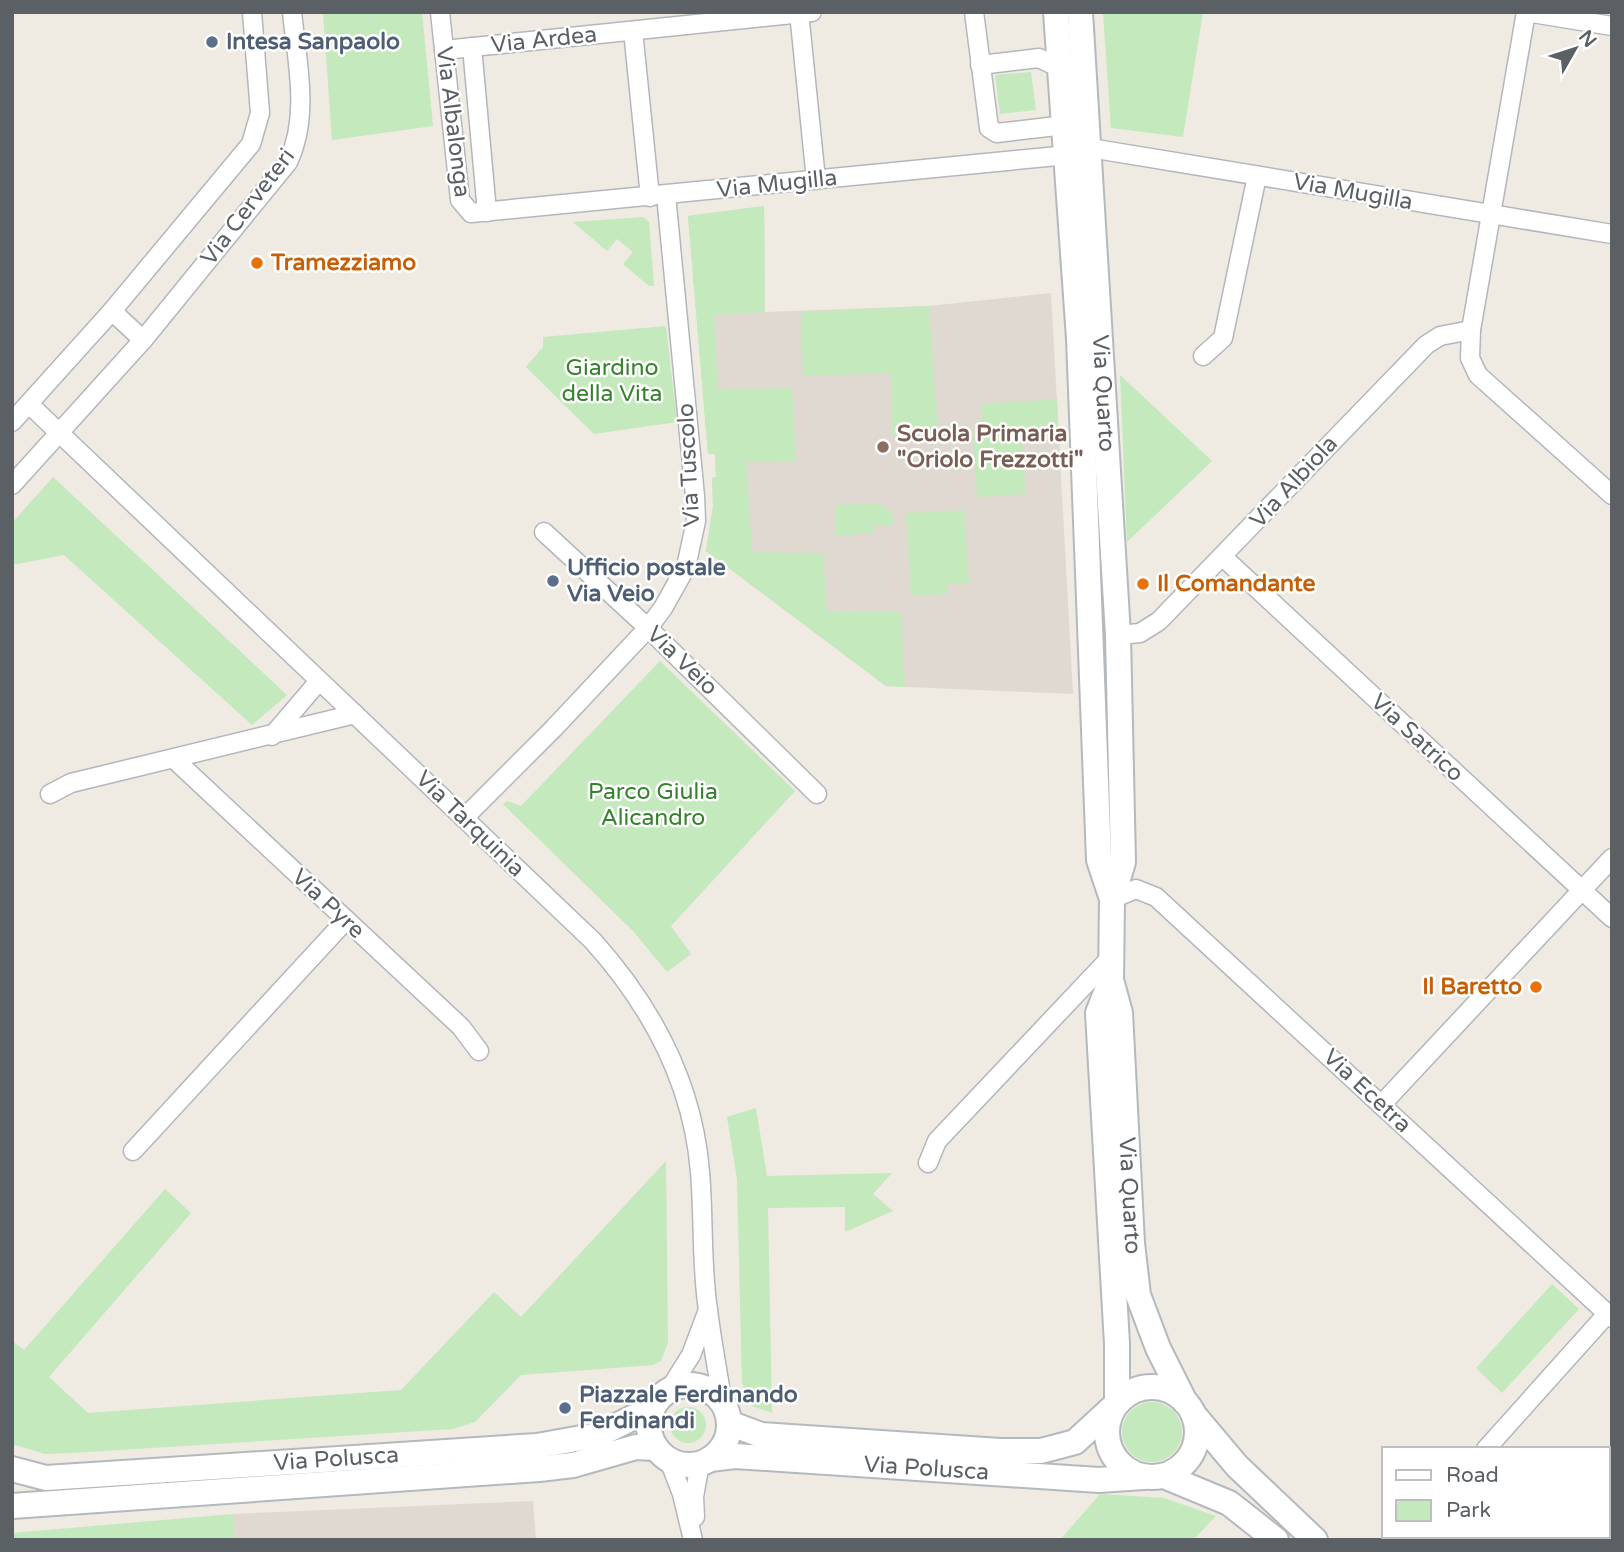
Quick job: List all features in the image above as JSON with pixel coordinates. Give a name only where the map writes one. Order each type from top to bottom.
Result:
[{"type":"street","name":"Via Cerveteri","points":[[12,422],[112,311],[251,144],[260,113],[251,12]]},
{"type":"street","name":"Via Cerveteri","points":[[12,485],[143,340],[288,162],[298,141],[301,121],[292,12]]},
{"type":"street","name":"Via Albalonga","points":[[440,12],[460,200],[471,213],[487,212],[472,47]]},
{"type":"street","points":[[974,12],[986,123],[992,132],[1065,125]]},
{"type":"street","name":"Via Quarto","points":[[1056,12],[1065,125],[1079,152],[1118,635],[1123,862],[1112,899],[1112,968],[1120,1013],[1132,1243],[1138,1295],[1158,1348],[1189,1407]]},
{"type":"street","name":"Via Quarto","points":[[1080,12],[1079,152],[1099,860],[1112,899]]},
{"type":"street","points":[[1612,26],[1526,12],[1471,330],[1470,358],[1473,369],[1612,495]]},
{"type":"street","points":[[803,13],[816,180]]},
{"type":"street","name":"Via Ardea","points":[[444,50],[803,13]]},
{"type":"street","name":"Via Tuscolo","points":[[464,818],[648,628],[677,586],[686,567],[696,521],[658,196],[633,31]]},
{"type":"street","points":[[980,65],[1039,58],[1060,68]]},
{"type":"street","name":"Via Mugilla","points":[[487,212],[1079,152],[1257,176],[1612,234]]},
{"type":"street","points":[[1203,356],[1223,338],[1257,176]]},
{"type":"street","points":[[112,311],[143,340]]},
{"type":"street","name":"Via Albiola","points":[[1118,635],[1150,629],[1223,557],[1419,351],[1440,336],[1471,330]]},
{"type":"street","points":[[29,404],[60,432]]},
{"type":"street","name":"Via Tarquinia","points":[[60,432],[593,941],[632,988],[658,1027],[684,1088],[696,1136],[708,1310],[726,1414]]},
{"type":"street","name":"Via Veio","points":[[544,532],[648,628],[817,794]]},
{"type":"street","name":"Via Satrico","points":[[1223,557],[1612,918]]},
{"type":"street","points":[[1091,635],[1118,635]]},
{"type":"street","points":[[272,736],[319,681]]},
{"type":"street","points":[[50,794],[71,783],[355,714]]},
{"type":"street","name":"Via Pyre","points":[[174,759],[461,1027],[479,1051]]},
{"type":"street","points":[[1381,1105],[1612,858]]},
{"type":"street","name":"Via Ecetra","points":[[1112,899],[1136,889],[1156,897],[1609,1316]]},
{"type":"street","points":[[133,1151],[346,920]]},
{"type":"street","points":[[928,1163],[937,1141],[1112,968]]},
{"type":"street","name":"Via Quarto","points":[[1112,968],[1098,1013],[1117,1354],[1115,1405]]},
{"type":"street","name":"Via Tarquinia","points":[[669,1390],[691,1355],[708,1310]]},
{"type":"street","points":[[1488,1447],[1609,1316]]},
{"type":"street","name":"Via Polusca","points":[[12,1469],[46,1478],[537,1446],[598,1435],[652,1408],[669,1390],[693,1385],[715,1395],[726,1414],[761,1435],[1000,1451],[1041,1451],[1074,1442],[1115,1405]]},
{"type":"street","points":[[1189,1407],[1196,1424],[1194,1450],[1177,1470],[1153,1476],[1129,1472],[1110,1450],[1106,1435],[1115,1405],[1129,1392],[1159,1387],[1173,1392],[1189,1407],[1222,1449],[1315,1540]]},
{"type":"street","points":[[652,1408],[650,1435],[682,1494],[692,1537]]},
{"type":"street","points":[[692,1537],[705,1461],[724,1443],[726,1414]]},
{"type":"street","name":"Via Polusca","points":[[12,1506],[539,1469],[573,1465],[636,1447],[690,1465],[735,1456],[1099,1480],[1153,1476],[1229,1503],[1276,1540]]},
{"type":"shaded area","name":"Scuola Primaria \"Oriolo Frezzotti\"","points":[[764,206],[765,312],[929,306],[1051,293],[1073,694],[886,686],[706,551],[713,506],[712,478],[716,477],[715,454],[708,454],[688,216]]},
{"type":"shaded area","points":[[533,1501],[536,1540],[235,1540],[233,1514]]},
{"type":"green space","points":[[323,12],[422,12],[433,126],[332,140]]},
{"type":"green space","points":[[1103,12],[1203,12],[1183,137],[1111,128]]},
{"type":"green space","points":[[1031,72],[1036,110],[1000,114],[995,75]]},
{"type":"green space","points":[[764,206],[765,312],[714,315],[718,389],[792,388],[796,461],[746,462],[752,552],[823,553],[827,612],[901,611],[905,687],[886,686],[706,551],[713,506],[712,478],[716,477],[715,454],[708,454],[688,216]]},
{"type":"green space","points":[[643,217],[649,222],[654,286],[649,286],[623,264],[633,252],[617,239],[607,251],[573,222]]},
{"type":"green space","points":[[929,306],[938,432],[892,435],[891,373],[803,376],[801,312]]},
{"type":"green space","name":"Giardino della Vita","points":[[666,326],[677,422],[594,434],[526,367],[543,347],[543,337]]},
{"type":"green space","points":[[1120,375],[1212,461],[1127,542]]},
{"type":"green space","points":[[1057,399],[1059,441],[1022,444],[1026,494],[977,497],[973,430],[983,429],[981,404]]},
{"type":"green space","points":[[53,477],[287,695],[252,725],[64,555],[12,565],[12,523]]},
{"type":"green space","points":[[882,503],[883,510],[892,510],[893,525],[874,526],[874,533],[836,536],[835,505]]},
{"type":"green space","points":[[964,510],[969,583],[947,584],[948,594],[911,596],[906,513]]},
{"type":"green space","name":"Parco Giulia Alicandro","points":[[660,661],[795,791],[671,926],[691,954],[667,972],[634,932],[503,804],[507,801],[521,806]]},
{"type":"green space","points":[[756,1108],[767,1176],[892,1173],[873,1194],[893,1211],[845,1232],[845,1207],[768,1208],[772,1413],[752,1406],[742,1383],[737,1179],[727,1117]]},
{"type":"green space","points":[[666,1161],[668,1342],[661,1361],[653,1365],[521,1375],[475,1422],[453,1429],[45,1454],[12,1444],[12,1341],[24,1350],[165,1189],[191,1213],[49,1377],[88,1413],[401,1390],[494,1292],[521,1317]]},
{"type":"green space","points":[[1552,1284],[1579,1309],[1502,1393],[1476,1368]]},
{"type":"green space","points":[[1146,1402],[1158,1402],[1177,1415],[1182,1432],[1180,1444],[1169,1457],[1158,1462],[1146,1462],[1127,1449],[1122,1438],[1122,1426],[1135,1407]]},
{"type":"green space","points":[[688,1407],[701,1412],[706,1425],[701,1438],[688,1443],[675,1438],[670,1425],[675,1412]]},
{"type":"green space","points":[[1100,1494],[1164,1498],[1216,1516],[1193,1540],[1060,1540]]},
{"type":"green space","points":[[233,1514],[235,1540],[12,1540],[12,1533]]},
{"type":"place","name":"Intesa Sanpaolo","points":[[212,42]]},
{"type":"place","name":"Tramezziamo","points":[[257,263]]},
{"type":"place","name":"Scuola Primaria \"Oriolo Frezzotti\"","points":[[883,447]]},
{"type":"place","name":"Ufficio postale Via Veio","points":[[553,581]]},
{"type":"place","name":"Il Comandante","points":[[1143,584]]},
{"type":"place","name":"Il Baretto","points":[[1536,987]]},
{"type":"place","name":"Piazzale Ferdinando Ferdinandi","points":[[565,1408]]}]
